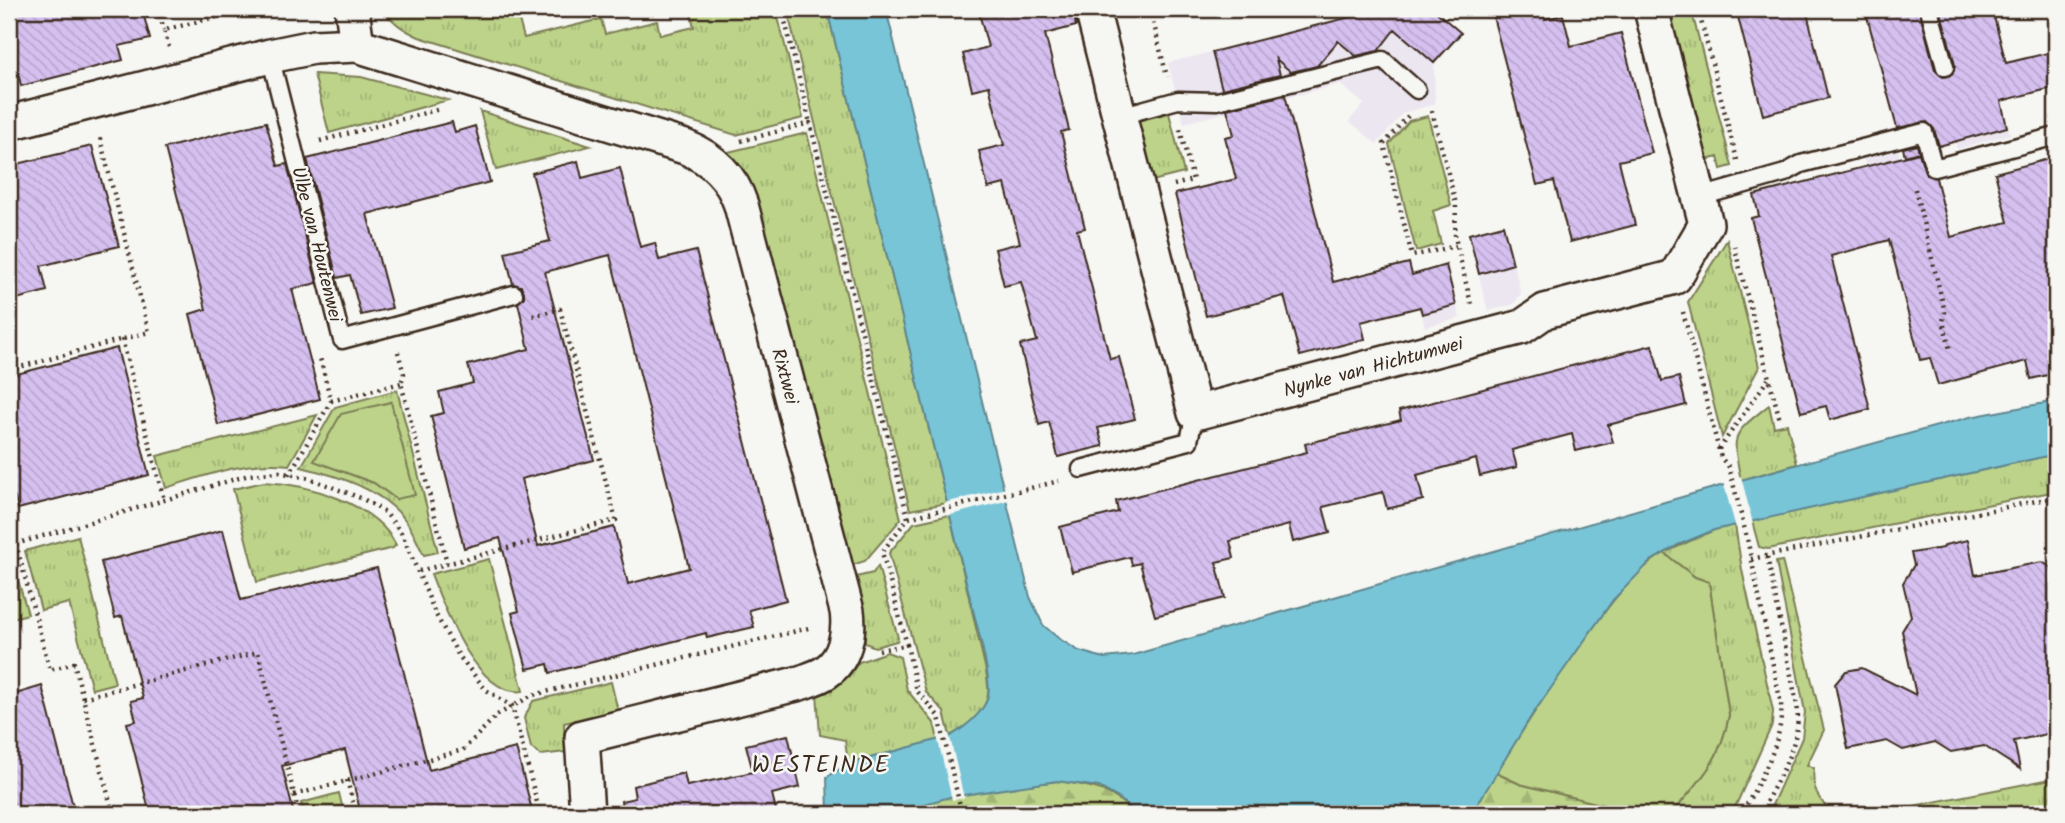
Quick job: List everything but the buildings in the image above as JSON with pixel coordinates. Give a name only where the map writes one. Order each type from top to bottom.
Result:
[{"type":"street","points":[[9,123],[270,56],[314,47],[356,45],[352,9]]},
{"type":"street","points":[[1092,9],[1195,413]]},
{"type":"street","points":[[1651,9],[1706,223],[1675,277]]},
{"type":"street","name":"Rixtwei","points":[[356,45],[700,153],[725,175],[736,189],[741,205],[847,611],[848,635],[841,656]]},
{"type":"street","name":"Nynke van Hichtumwei","points":[[1195,413],[1522,327],[1545,311],[1675,277]]},
{"type":"street","points":[[587,814],[582,737],[800,683],[826,673],[841,656]]},
{"type":"lane","points":[[1929,9],[1944,67]]},
{"type":"lane","name":"Ulbe van Houtenwei","points":[[270,56],[342,340],[514,294]]},
{"type":"lane","points":[[1120,116],[1178,100],[1217,101],[1383,60],[1418,90]]},
{"type":"lane","points":[[1700,197],[1786,173],[1801,164],[1924,132],[1934,167],[2056,135]]},
{"type":"lane","points":[[1081,469],[1189,441],[1195,413]]},
{"type":"path","points":[[158,9],[177,80]]},
{"type":"path","points":[[164,30],[247,9]]},
{"type":"path","points":[[782,9],[908,518]]},
{"type":"path","points":[[1698,9],[1744,185]]},
{"type":"path","points":[[293,148],[459,104],[467,79]]},
{"type":"path","points":[[9,370],[149,332],[91,103]]},
{"type":"path","points":[[1423,112],[1432,110],[1456,204],[1456,246],[1480,338]]},
{"type":"path","points":[[1415,114],[1406,117],[1384,144],[1412,256],[1456,246]]},
{"type":"path","points":[[700,153],[810,123]]},
{"type":"path","points":[[1914,187],[1945,312],[1942,321],[1950,350]]},
{"type":"path","points":[[1734,244],[1780,420]]},
{"type":"path","points":[[1675,277],[1718,450],[1729,467],[1747,538],[1781,704],[1779,736],[1742,814]]},
{"type":"path","points":[[419,571],[616,520],[559,309],[521,319],[514,294]]},
{"type":"path","points":[[392,327],[404,374],[401,383],[447,564]]},
{"type":"path","points":[[122,339],[164,500]]},
{"type":"path","points":[[289,475],[331,401],[317,347],[342,340]]},
{"type":"path","points":[[1718,450],[1768,378]]},
{"type":"path","points":[[331,401],[401,383]]},
{"type":"path","points":[[961,811],[939,717],[917,691],[882,552],[908,518],[1072,477],[1081,469]]},
{"type":"path","points":[[9,546],[249,474],[279,472],[309,478],[363,499],[385,513],[402,534],[436,615],[458,656],[486,691],[512,706],[540,814]]},
{"type":"path","points":[[1751,559],[2056,497]]},
{"type":"path","points":[[16,544],[50,670],[74,663],[113,814]]},
{"type":"path","points":[[1760,814],[1794,741],[1799,723],[1767,556]]},
{"type":"path","points":[[841,656],[907,645]]},
{"type":"path","points":[[83,698],[258,652],[299,814]]},
{"type":"path","points":[[347,780],[354,813]]},
{"type":"shaded area","points":[[1381,9],[1434,9],[1461,33],[1434,64],[1435,104],[1403,113],[1377,144],[1349,121],[1364,104],[1340,84],[1184,123],[1168,63]]},
{"type":"shaded area","points":[[1999,94],[2010,134],[1957,149],[1946,107]]},
{"type":"shaded area","points":[[1898,150],[1910,196],[1876,205],[1864,159]]},
{"type":"shaded area","points":[[1503,225],[1521,293],[1514,304],[1488,311],[1468,234]]},
{"type":"shaded area","points":[[1446,265],[1460,318],[1425,327],[1412,274]]},
{"type":"green space","points":[[383,9],[516,9],[524,38],[601,19],[605,34],[657,21],[660,35],[694,27],[690,9],[776,9],[803,118],[736,135],[419,37],[399,26]]},
{"type":"green space","points":[[787,9],[827,9],[947,503],[910,510]]},
{"type":"green space","points":[[1667,9],[1691,9],[1732,166],[1721,169],[1718,157],[1706,160]]},
{"type":"green space","points":[[314,74],[361,77],[448,100],[329,133]]},
{"type":"green space","points":[[480,111],[590,146],[496,170]]},
{"type":"green space","points":[[1169,113],[1184,173],[1152,181],[1137,121]]},
{"type":"green space","points":[[1428,116],[1451,205],[1433,211],[1441,244],[1416,251],[1389,144],[1409,121]]},
{"type":"green space","points":[[807,133],[901,519],[865,561],[849,566],[724,153]]},
{"type":"green space","points":[[1727,240],[1759,367],[1722,437],[1688,302]]},
{"type":"green space","points":[[397,390],[438,552],[424,555],[406,521],[385,500],[359,485],[301,467],[335,407]],"holes":[[[391,402],[396,499],[374,483],[315,461]]]},
{"type":"green space","points":[[391,402],[415,495],[396,499],[374,483],[314,461],[341,414]]},
{"type":"green space","points":[[1769,405],[1774,427],[1787,424],[1797,464],[1741,480],[1736,453],[1737,436]]},
{"type":"green space","points":[[317,415],[289,465],[242,467],[166,488],[157,456]]},
{"type":"green space","points":[[2056,454],[2056,491],[1768,549],[1759,547],[1752,521]]},
{"type":"green space","points":[[264,482],[320,492],[357,507],[386,530],[396,545],[393,548],[257,582],[233,489]]},
{"type":"green space","points":[[950,515],[986,671],[988,694],[979,714],[950,736],[944,712],[926,692],[889,553],[914,523]]},
{"type":"green space","points":[[1735,525],[1742,570],[1773,711],[1772,725],[1732,814],[1671,814],[1715,758],[1729,715],[1709,582],[1695,577],[1664,553],[1714,530]]},
{"type":"green space","points":[[78,536],[115,683],[92,689],[69,603],[41,610],[25,551]]},
{"type":"green space","points":[[1664,553],[1695,577],[1709,582],[1729,715],[1715,758],[1700,780],[1671,814],[1640,814],[1520,784],[1496,773],[1529,720],[1604,612],[1631,580]]},
{"type":"green space","points":[[9,556],[28,614],[9,619]]},
{"type":"green space","points":[[489,559],[523,691],[506,689],[491,680],[477,666],[444,607],[431,574]]},
{"type":"green space","points":[[1782,561],[1824,730],[1807,765],[1814,768],[1815,789],[1821,801],[1838,814],[1768,814],[1802,738],[1805,712],[1776,562]]},
{"type":"green space","points":[[878,566],[898,638],[897,641],[875,647],[865,643],[865,630],[852,578],[873,573]]},
{"type":"green space","points":[[887,652],[900,657],[907,690],[934,723],[938,740],[848,764],[845,740],[820,735],[817,693],[849,676],[859,662]]},
{"type":"green space","points":[[611,682],[618,711],[564,723],[565,752],[541,755],[531,748],[524,718],[533,701]]},
{"type":"green space","points":[[1496,773],[1520,784],[1640,814],[1469,814]]},
{"type":"green space","points":[[2056,778],[2056,809],[2031,814],[1872,814]]},
{"type":"green space","points":[[1057,781],[1108,793],[1136,814],[909,814],[939,799],[958,794]]},
{"type":"green space","points":[[339,793],[344,814],[304,814],[301,803]]},
{"type":"water","points":[[827,9],[886,9],[1030,597],[1043,625],[1079,651],[1104,658],[1133,655],[1970,417],[2056,401],[2056,454],[1714,530],[1678,545],[1651,561],[1613,600],[1532,715],[1469,814],[1136,814],[1120,799],[1099,787],[1057,781],[950,797],[928,803],[909,814],[828,814],[827,777],[848,764],[951,736],[978,714],[986,703],[989,688],[980,639]]},
{"type":"pier","points":[[1741,476],[1753,524],[1736,528],[1723,482]]},
{"type":"pier","points":[[1006,488],[1009,500],[947,516],[944,503]]},
{"type":"pier","points":[[949,733],[964,798],[952,800],[937,736]]},
{"type":"district","name":"WESTEINDE","points":[[821,764]]}]
